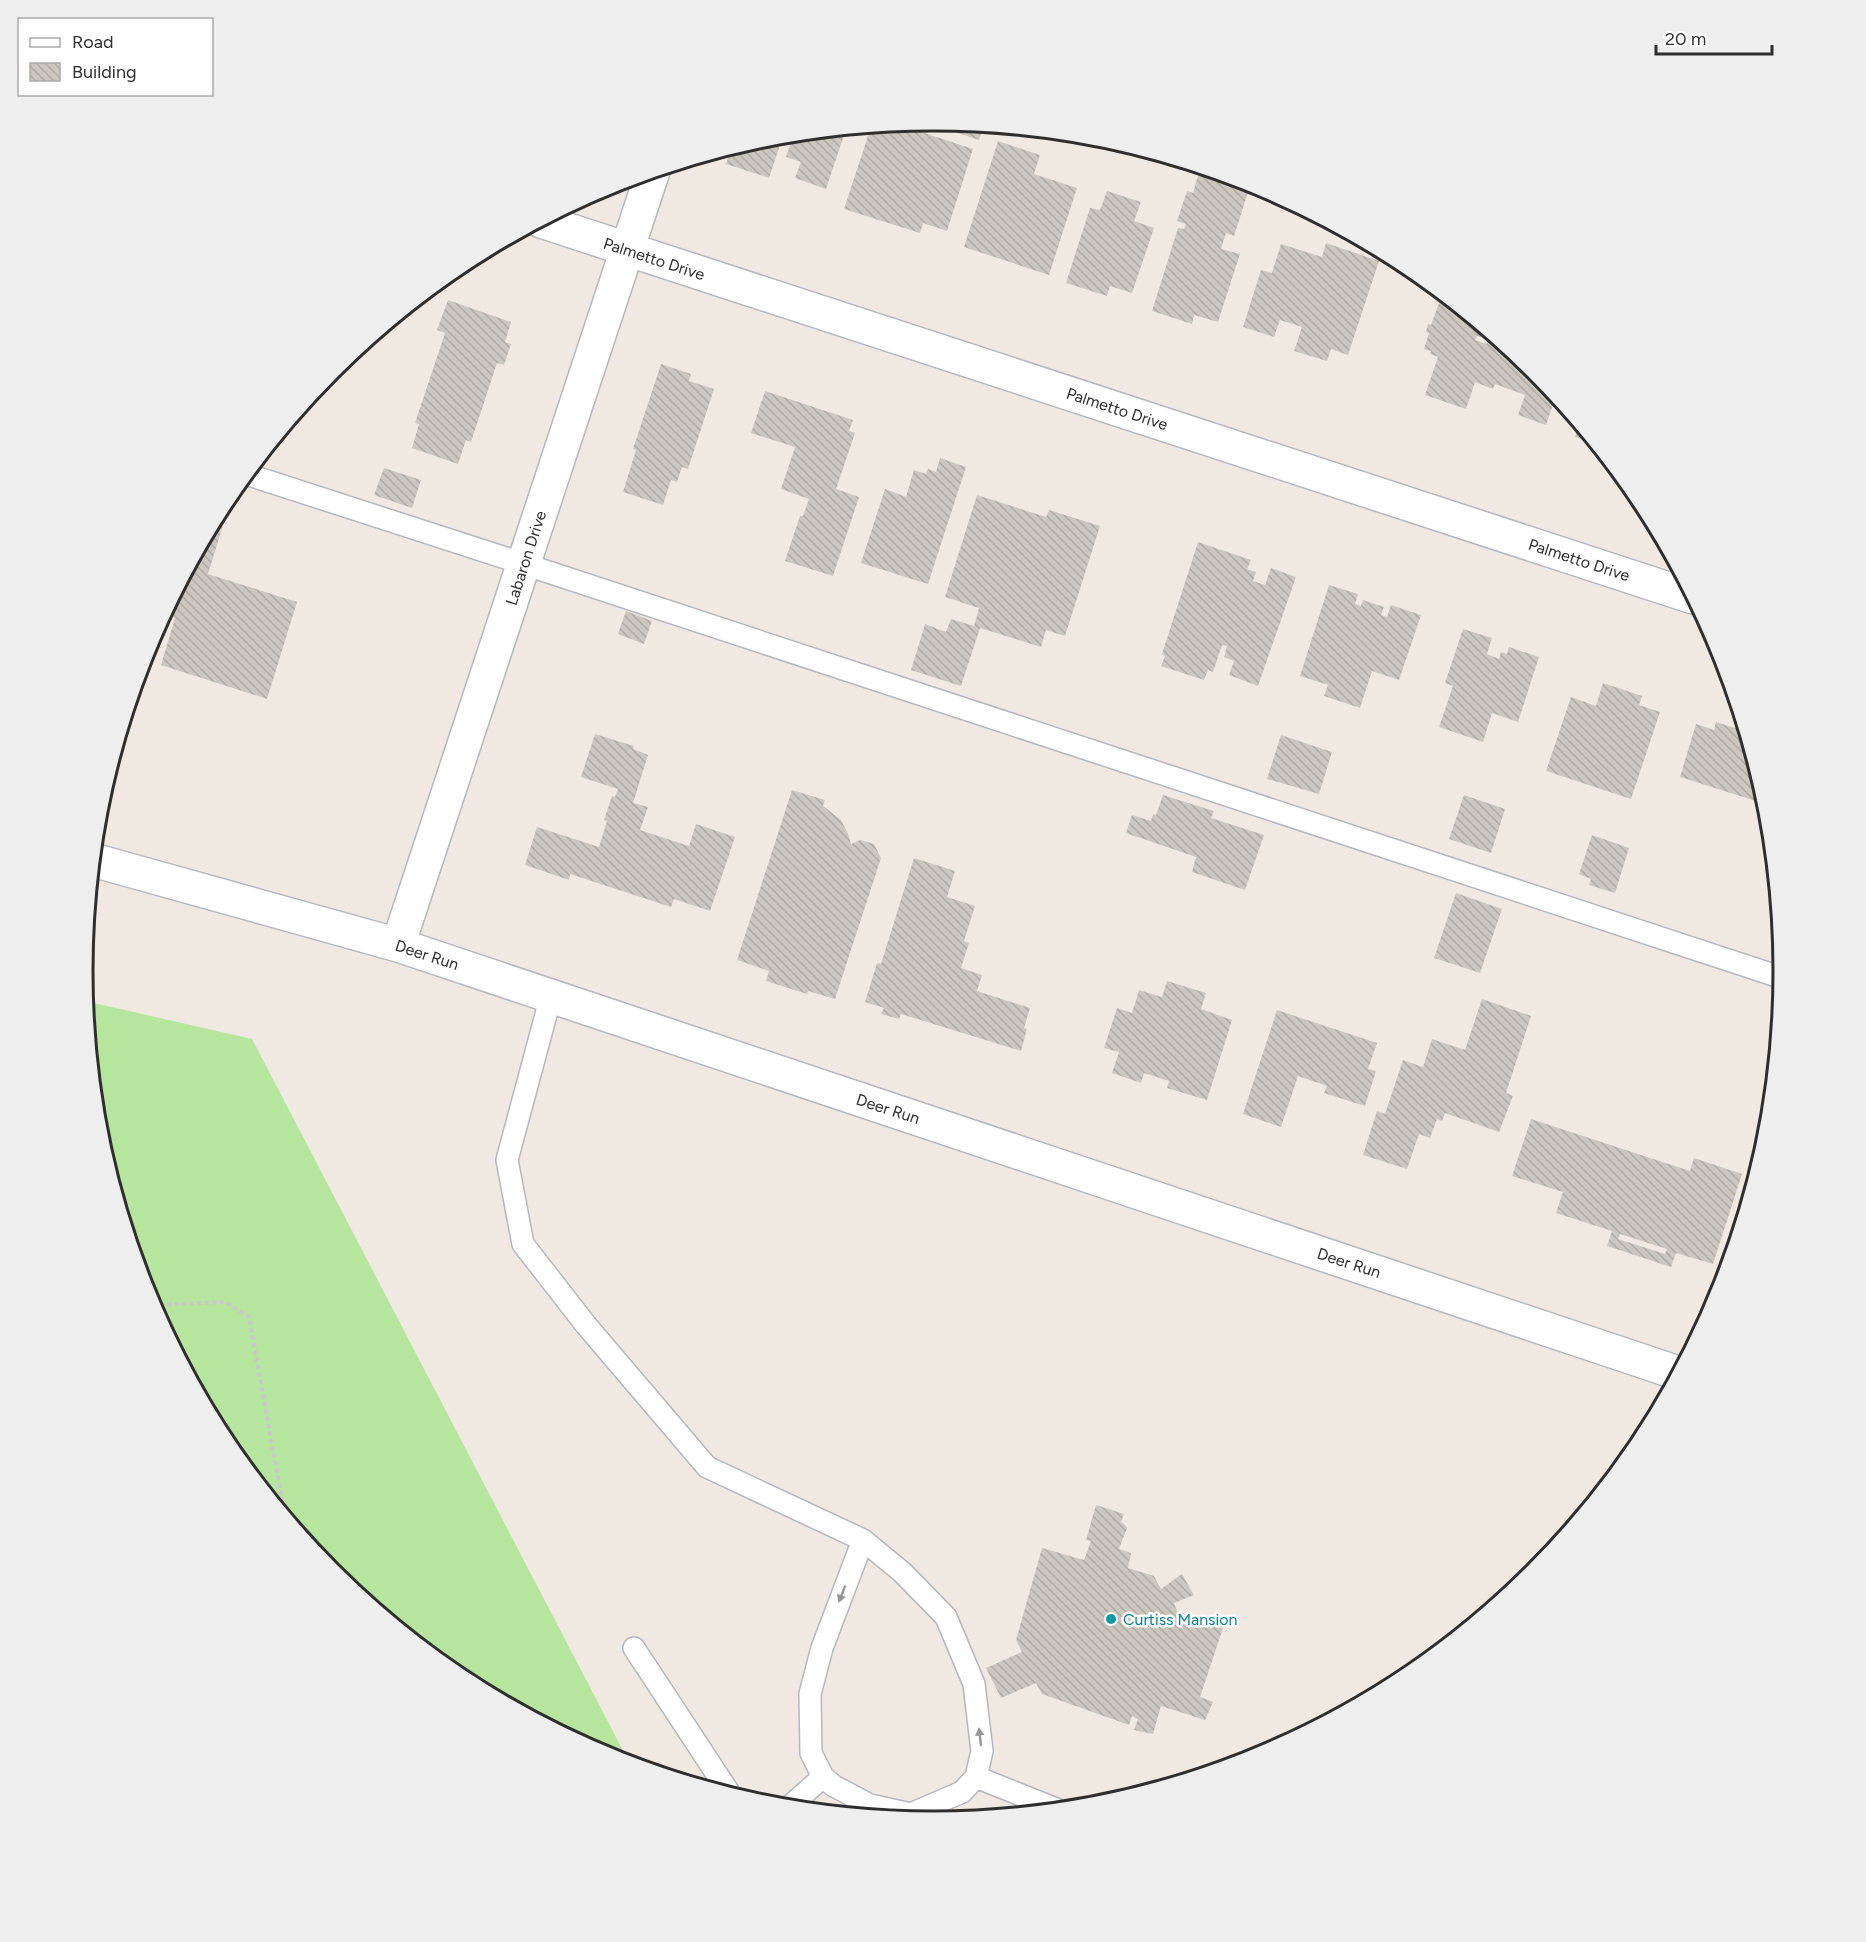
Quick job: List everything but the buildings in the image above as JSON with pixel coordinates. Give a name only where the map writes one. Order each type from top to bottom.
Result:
[{"type":"street","name":"Labaron Drive","points":[[398,945],[651,180]]},
{"type":"street","name":"Palmetto Drive","points":[[550,224],[1683,594]]},
{"type":"street","name":"Deer Run","points":[[100,862],[398,945],[1671,1371]]},
{"type":"lane","points":[[255,477],[1773,975]]},
{"type":"lane","points":[[551,996],[507,1160],[523,1244],[586,1325],[707,1467],[863,1540],[902,1572],[946,1617],[974,1684],[982,1751],[976,1777],[962,1792],[919,1810]]},
{"type":"lane","points":[[863,1540],[822,1648],[810,1694],[811,1753],[823,1777],[834,1786],[870,1805],[890,1809]]},
{"type":"lane","points":[[634,1648],[723,1784]]},
{"type":"lane","points":[[797,1800],[823,1777]]},
{"type":"lane","points":[[976,1777],[1043,1804]]},
{"type":"path","points":[[163,1305],[225,1302],[249,1317],[282,1501]]},
{"type":"green space","points":[[94,1003],[252,1039],[623,1751],[561,1724],[513,1698],[466,1669],[379,1603],[301,1525],[267,1482],[235,1438],[180,1343],[157,1292],[122,1188],[109,1135],[100,1081]]},
{"type":"place","name":"Curtiss Mansion","points":[[1111,1619]]}]
